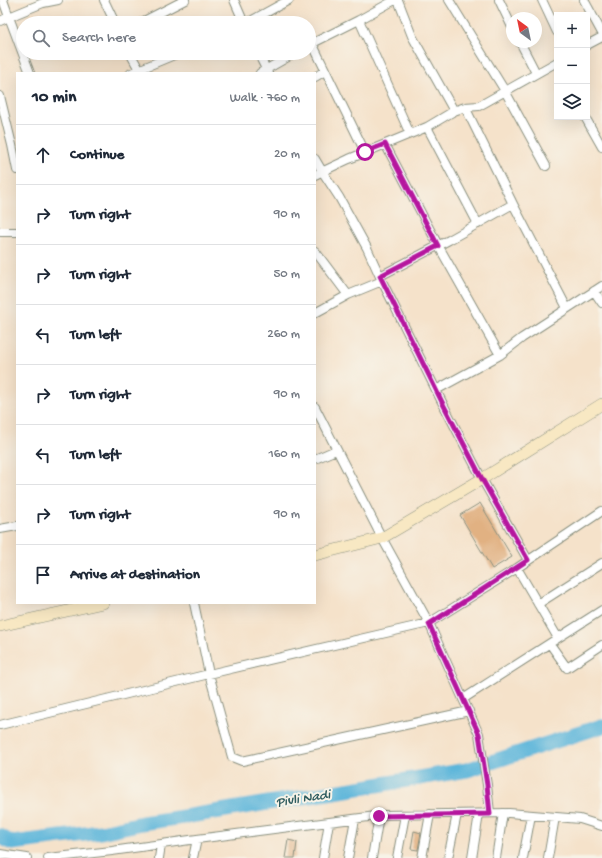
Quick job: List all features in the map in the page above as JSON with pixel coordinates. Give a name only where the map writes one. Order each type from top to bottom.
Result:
[{"type":"street","points":[[3,0],[16,36]]},
{"type":"street","points":[[0,21],[43,3],[58,0]]},
{"type":"street","points":[[104,0],[112,16]]},
{"type":"street","points":[[154,16],[185,0]]},
{"type":"street","points":[[234,0],[241,16]]},
{"type":"street","points":[[260,16],[289,0]]},
{"type":"street","points":[[316,41],[397,0],[412,36],[454,111]]},
{"type":"street","points":[[449,0],[505,91],[546,166]]},
{"type":"street","points":[[499,0],[506,15]]},
{"type":"street","points":[[543,0],[554,25]]},
{"type":"street","points":[[584,0],[602,33]]},
{"type":"street","points":[[359,20],[410,134]]},
{"type":"street","points":[[590,43],[602,36]]},
{"type":"street","points":[[523,48],[536,74]]},
{"type":"street","points":[[316,54],[326,71],[365,152]]},
{"type":"street","points":[[25,60],[30,72]]},
{"type":"street","points":[[133,60],[137,72],[163,60]]},
{"type":"street","points":[[261,60],[265,72],[284,60]]},
{"type":"street","points":[[319,173],[365,152],[427,127],[454,111],[465,107],[479,106],[554,65]]},
{"type":"street","points":[[316,76],[326,71]]},
{"type":"street","points":[[0,96],[16,165]]},
{"type":"street","points":[[465,107],[567,308]]},
{"type":"street","points":[[587,120],[602,147]]},
{"type":"street","points":[[427,127],[478,224]]},
{"type":"street","points":[[385,144],[438,246],[500,355]]},
{"type":"street","points":[[316,162],[319,173],[339,197],[368,248],[381,278],[436,390],[482,479],[528,560]]},
{"type":"street","points":[[316,312],[513,204]]},
{"type":"street","points":[[0,232],[16,232]]},
{"type":"street","points":[[316,252],[348,295]]},
{"type":"street","points":[[436,390],[500,355],[522,338],[602,286]]},
{"type":"street","points":[[594,291],[602,303]]},
{"type":"street","points":[[316,555],[382,538],[482,479],[602,404]]},
{"type":"street","points":[[316,409],[382,538],[429,624],[479,734],[490,814]]},
{"type":"street","points":[[316,459],[336,450]]},
{"type":"street","points":[[0,722],[429,624],[517,568],[602,511]]},
{"type":"street","points":[[0,529],[16,526]]},
{"type":"street","points":[[538,604],[602,563]]},
{"type":"street","points":[[517,568],[558,638]]},
{"type":"street","points":[[0,626],[99,604]]},
{"type":"street","points":[[194,604],[209,674],[232,758],[242,761],[469,711]]},
{"type":"street","points":[[463,699],[602,610]]},
{"type":"street","points":[[550,644],[567,668],[602,645]]},
{"type":"street","points":[[496,858],[503,813]]},
{"type":"street","points":[[48,858],[112,855],[197,839],[379,816],[503,813],[580,819],[602,826]]},
{"type":"street","points":[[422,858],[430,814]]},
{"type":"street","points":[[448,858],[457,814]]},
{"type":"street","points":[[472,858],[479,814]]},
{"type":"street","points":[[397,858],[405,815]]},
{"type":"street","points":[[523,858],[531,815]]},
{"type":"street","points":[[372,858],[379,816]]},
{"type":"street","points":[[548,858],[555,817]]},
{"type":"street","points":[[348,858],[355,819]]},
{"type":"street","points":[[323,858],[329,822]]},
{"type":"street","points":[[193,858],[197,839]]},
{"type":"street","points":[[160,858],[162,845]]},
{"type":"street","points":[[0,854],[27,858]]},
{"type":"building","points":[[480,503],[512,557],[492,569],[460,515]]},
{"type":"building","points":[[414,831],[421,833],[418,850],[411,849]]},
{"type":"building","points":[[288,840],[297,842],[295,858],[285,858]]},
{"type":"waterway","name":"Pivli Nadi","points":[[0,836],[12,843],[101,832],[142,823],[467,770],[602,726]]},
{"type":"route","points":[[365,152],[385,144],[438,246],[380,276],[482,479],[528,560],[429,624],[479,734],[490,814],[379,816]]}]
